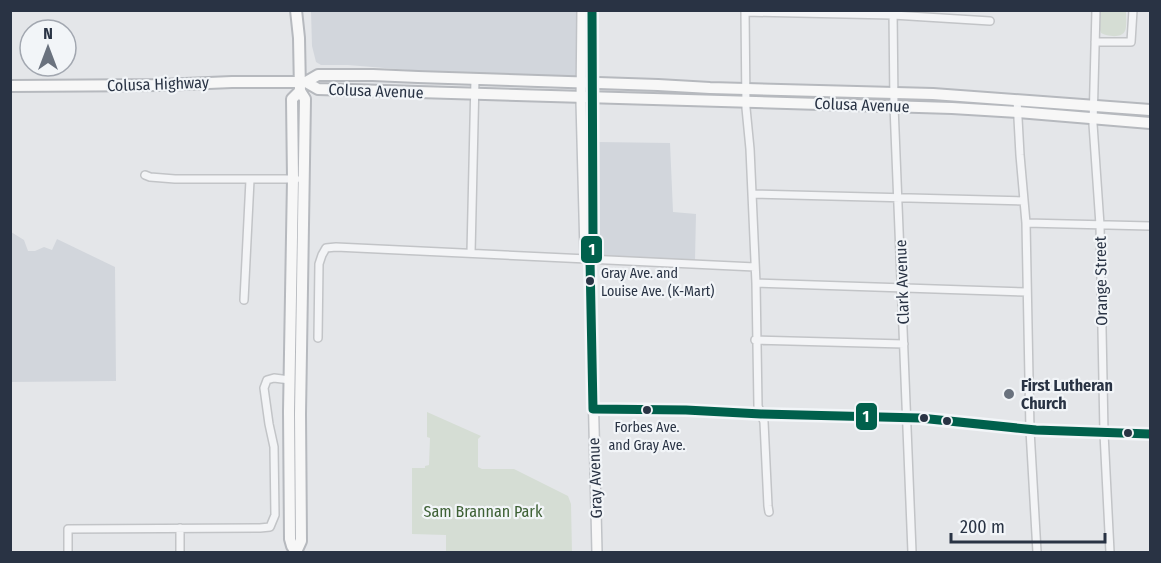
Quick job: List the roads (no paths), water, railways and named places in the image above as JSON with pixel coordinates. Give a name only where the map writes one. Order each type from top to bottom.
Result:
[{"type":"highway","points":[[296,10],[302,85],[292,99],[299,179],[301,541],[296,552]]},
{"type":"highway","name":"Colusa Avenue","points":[[302,85],[318,75],[373,75],[946,94],[1150,110]]},
{"type":"highway","name":"Colusa Highway","points":[[10,86],[232,82],[302,85]]},
{"type":"highway","name":"Colusa Avenue","points":[[302,85],[318,89],[942,107],[1150,123]]},
{"type":"highway","points":[[296,552],[290,539],[290,380],[299,179]]},
{"type":"main road","name":"Gray Avenue","points":[[582,10],[581,82],[587,97]]},
{"type":"main road","name":"Gray Avenue","points":[[592,10],[593,83],[587,97],[585,252],[590,260],[597,552]]},
{"type":"street","name":"Orange Street","points":[[1096,10],[1093,118],[1100,225],[1104,432],[1110,552]]},
{"type":"street","points":[[1095,42],[1131,42],[1133,10]]},
{"type":"street","points":[[769,512],[764,422],[758,406],[755,340],[756,283],[746,102],[745,11],[893,13],[990,21]]},
{"type":"street","name":"Clark Avenue","points":[[893,13],[894,106],[912,552]]},
{"type":"street","points":[[471,253],[475,79]]},
{"type":"street","points":[[1017,100],[1026,223],[1030,430],[1037,552]]},
{"type":"street","points":[[145,175],[175,179],[299,179]]},
{"type":"street","points":[[244,300],[250,180]]},
{"type":"street","points":[[752,194],[1024,201]]},
{"type":"street","points":[[1026,223],[1150,226]]},
{"type":"street","points":[[318,338],[319,264],[326,248],[755,267]]},
{"type":"street","points":[[756,283],[1028,292]]},
{"type":"street","points":[[755,340],[904,344]]},
{"type":"street","points":[[68,552],[68,529],[270,527],[275,514],[274,447],[264,388],[267,380],[274,378],[290,380]]},
{"type":"street","points":[[593,409],[907,418],[1030,430],[1150,434]]},
{"type":"street","points":[[180,528],[180,552]]},
{"type":"place","name":"Gray Ave. and Louise Ave. (K-Mart)","points":[[590,281]]},
{"type":"place","name":"First Lutheran Church","points":[[1009,394]]},
{"type":"place","name":"Forbes Ave. and Gray Ave.","points":[[647,410]]},
{"type":"park label","name":"Sam Brannan Park","points":[[483,511]]}]
